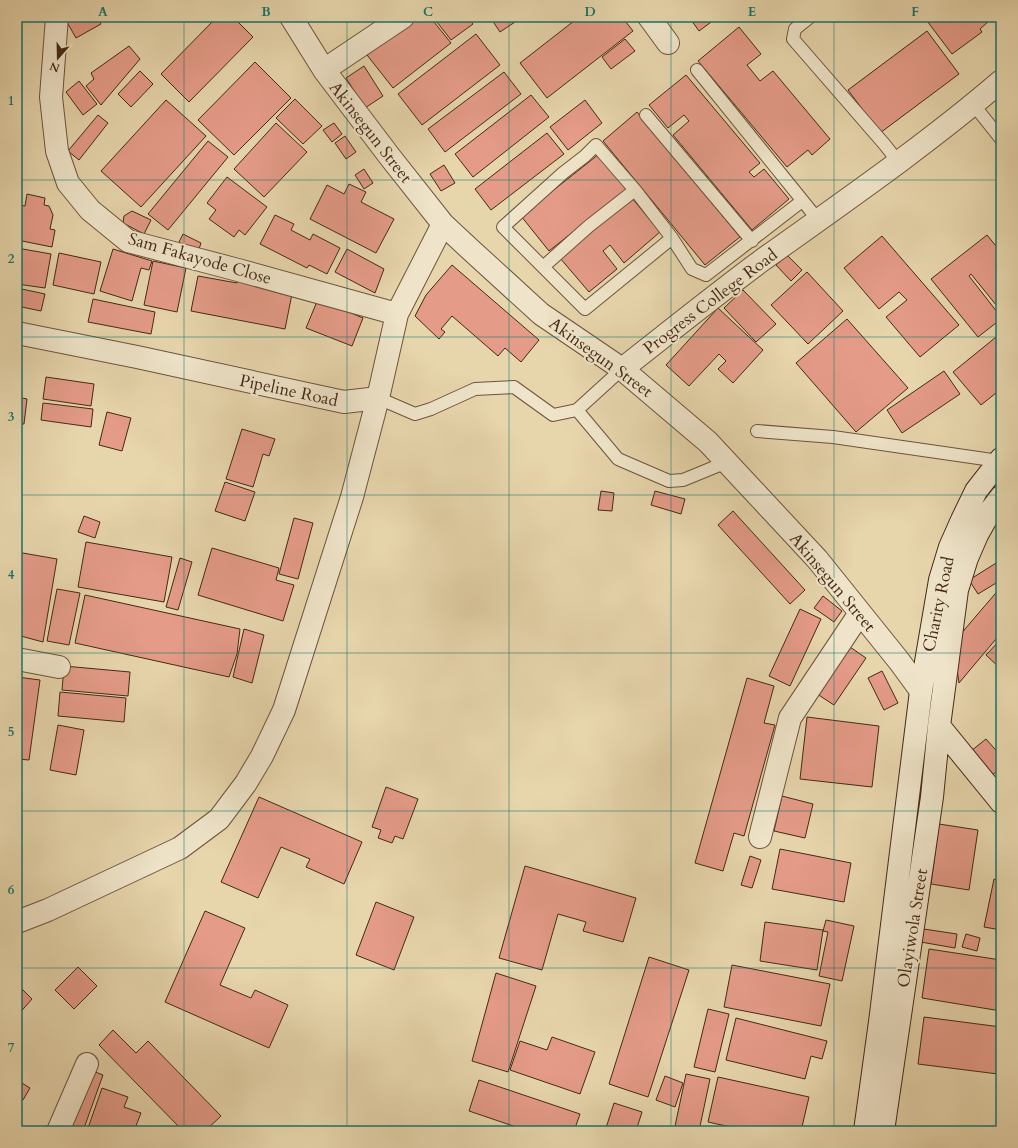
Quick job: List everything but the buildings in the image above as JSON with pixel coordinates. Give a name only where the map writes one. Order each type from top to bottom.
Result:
[{"type":"street","name":"Sam Fakayode Close","points":[[57,17],[51,97],[58,151],[68,183],[90,210],[128,241],[397,314]]},
{"type":"street","name":"Akinsegun Street","points":[[291,17],[324,70],[390,158],[443,224],[541,314],[622,369],[708,442],[817,559],[899,661],[921,691]]},
{"type":"street","points":[[324,70],[402,17]]},
{"type":"street","points":[[649,17],[668,43]]},
{"type":"street","name":"Progress College Road","points":[[622,369],[724,290],[899,163],[1001,81]]},
{"type":"street","points":[[17,922],[48,910],[180,848],[220,819],[246,783],[262,756],[284,710],[352,498],[378,398],[397,314],[443,224]]},
{"type":"street","name":"Pipeline Road","points":[[17,333],[137,357],[344,402],[378,398]]},
{"type":"street","name":"Charity Road","points":[[865,1131],[921,691],[940,580],[950,547],[976,491],[1000,460]]},
{"type":"street","name":"Charity Road","points":[[939,726],[957,590],[967,558],[977,535],[990,510],[1001,497]]},
{"type":"street","points":[[760,837],[790,718],[860,613]]},
{"type":"street","points":[[17,659],[59,668]]},
{"type":"street","points":[[939,726],[1001,802]]},
{"type":"street","name":"Olayiwola Street","points":[[883,1131],[932,797],[939,726]]},
{"type":"street","points":[[58,1131],[87,1064]]},
{"type":"lane","points":[[810,17],[795,29],[793,39],[899,163]]},
{"type":"lane","points":[[697,70],[818,221]]},
{"type":"lane","points":[[973,104],[1001,139]]},
{"type":"lane","points":[[646,115],[752,241]]},
{"type":"lane","points":[[672,238],[585,309],[503,227],[596,145],[636,190],[672,238],[692,269],[706,275],[802,202]]},
{"type":"lane","points":[[543,267],[589,226],[636,190]]},
{"type":"lane","name":"Progress College Road","points":[[577,410],[622,369]]},
{"type":"lane","points":[[378,398],[415,414],[431,409],[475,389],[514,387],[553,415],[577,410],[618,459],[669,482],[683,480],[727,462]]},
{"type":"lane","points":[[757,432],[833,437],[1000,460]]}]
